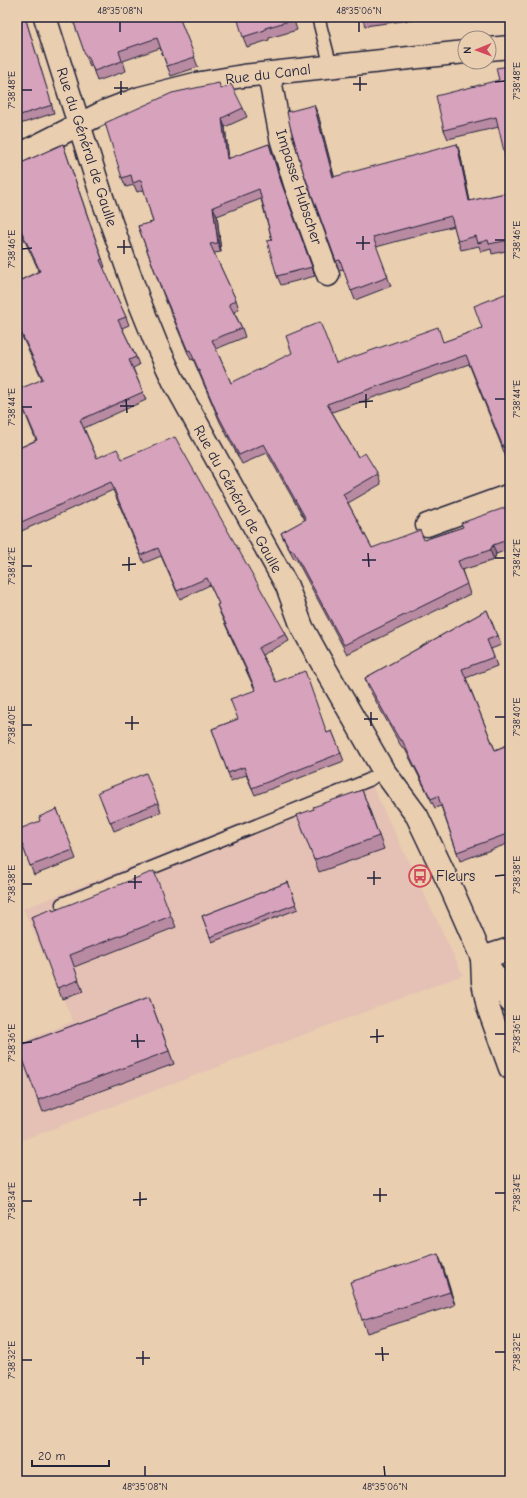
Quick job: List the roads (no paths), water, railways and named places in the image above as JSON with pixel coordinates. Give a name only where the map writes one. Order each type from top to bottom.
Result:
[{"type":"street","name":"Rue du Général de Gaulle","points":[[45,17],[103,200],[139,301],[174,382],[287,586],[308,638],[383,770],[417,816],[482,958],[501,984],[510,1001]]},
{"type":"street","points":[[497,49],[510,47]]},
{"type":"street","name":"Rue du Canal","points":[[17,156],[102,112],[147,96],[220,80],[457,53]]},
{"type":"street","name":"Impasse Hubscher","points":[[269,74],[282,138],[295,184],[328,275]]},
{"type":"street","points":[[427,525],[510,495]]},
{"type":"street","points":[[482,958],[510,949]]},
{"type":"street","name":"Rue du Général de Gaulle","points":[[482,958],[483,982],[488,1008],[510,1068]]},
{"type":"lane","points":[[318,17],[331,67]]},
{"type":"lane","points":[[62,904],[369,780],[383,770]]},
{"type":"place","name":"Fleurs","points":[[420,876]]}]
